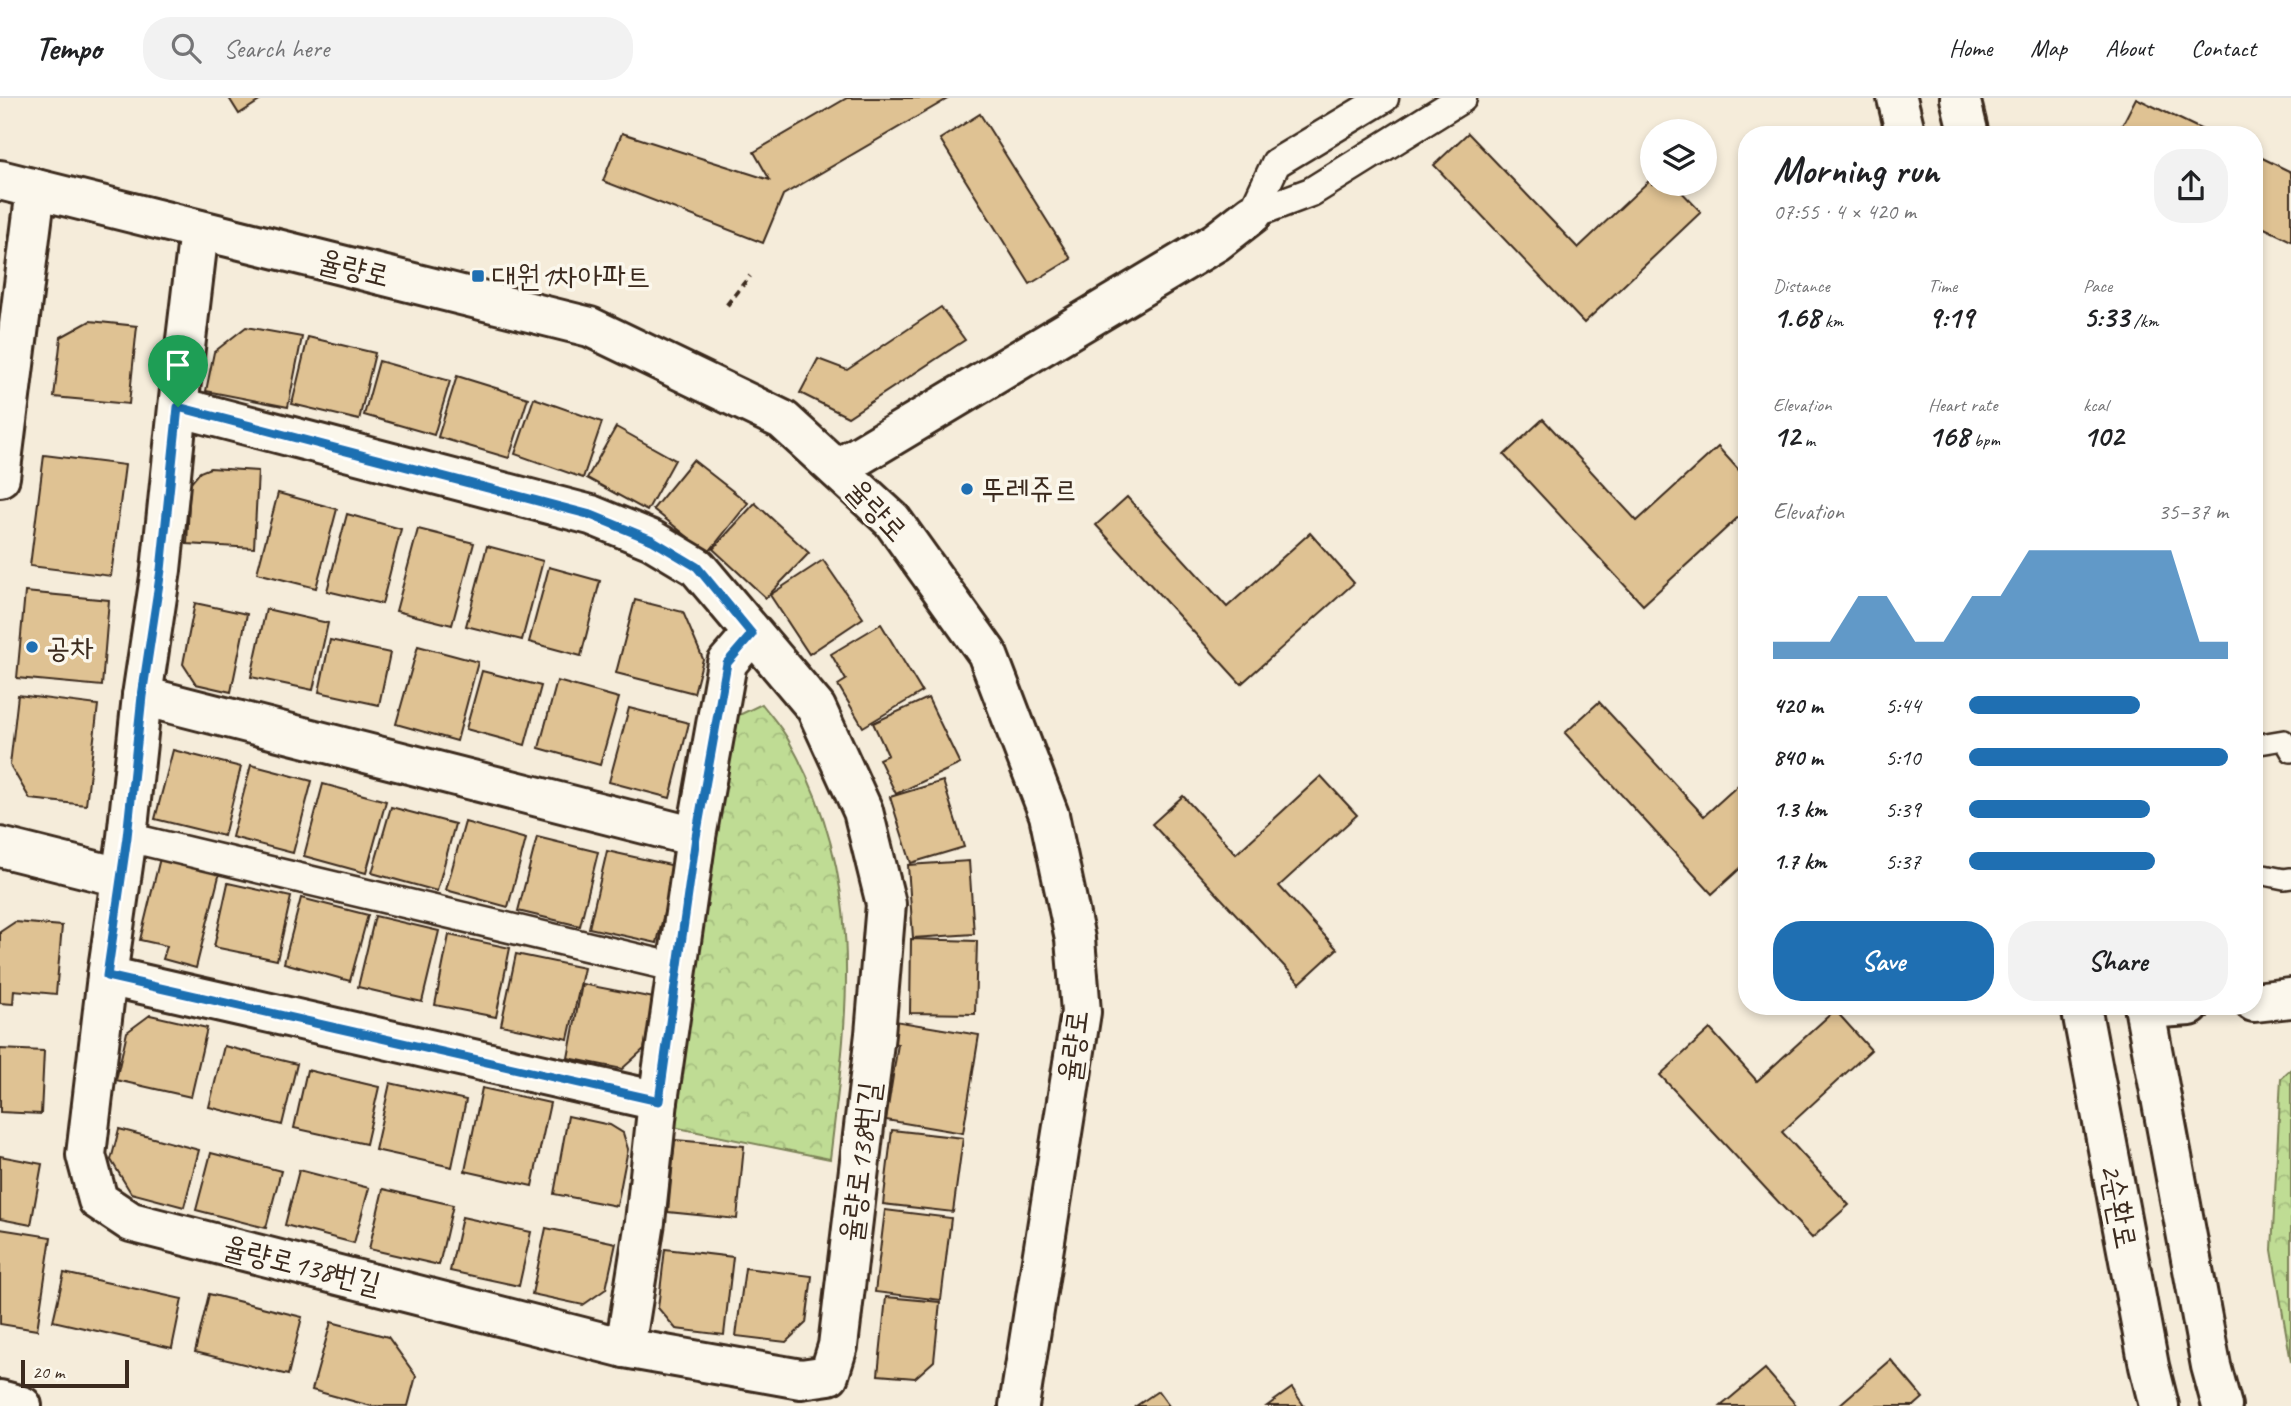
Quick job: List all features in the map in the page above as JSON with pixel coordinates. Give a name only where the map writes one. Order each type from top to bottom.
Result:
[{"type":"street","points":[[1252,214],[1276,163],[1384,98]]},
{"type":"street","points":[[836,469],[1216,242],[1252,214],[1311,192],[1462,98]]},
{"type":"street","points":[[1897,98],[1904,126]]},
{"type":"street","points":[[1960,98],[1967,126]]},
{"type":"street","name":"율량로","points":[[0,180],[590,327],[783,420],[892,520],[987,653],[1049,815],[1075,939],[1081,1012],[1019,1406]]},
{"type":"street","points":[[1,463],[36,189]]},
{"type":"street","name":"율량로138번길","points":[[178,407],[591,515],[652,540],[697,567],[816,708],[863,811],[886,904],[875,1034],[838,1346],[829,1374],[801,1379],[625,1348],[131,1222],[98,1200],[86,1155],[127,837],[142,696],[161,570],[178,407],[199,230]]},
{"type":"street","points":[[625,1348],[645,1222],[696,837],[727,663],[752,634]]},
{"type":"street","points":[[142,696],[696,837]]},
{"type":"street","points":[[127,837],[678,968]]},
{"type":"street","points":[[0,847],[120,877]]},
{"type":"street","points":[[107,976],[659,1101]]},
{"type":"street","points":[[2263,1001],[2291,998]]},
{"type":"street","name":"2순환로","points":[[2083,1015],[2148,1366],[2159,1406]]},
{"type":"street","name":"2순환로","points":[[2145,1015],[2211,1366],[2222,1406]]},
{"type":"street","points":[[0,1400],[22,1406]]},
{"type":"lane","points":[[2263,744],[2284,740],[2291,752]]},
{"type":"lane","points":[[2263,875],[2291,878]]},
{"type":"path","points":[[727,305],[750,276]]},
{"type":"green space","points":[[762,704],[787,738],[815,794],[831,845],[841,896],[846,947],[846,998],[830,1159],[673,1127],[735,717]]},
{"type":"green space","points":[[2291,1069],[2291,1362],[2272,1250],[2281,1078]]},
{"type":"building","points":[[229,98],[264,98],[239,114]]},
{"type":"building","points":[[847,98],[949,98],[783,195],[763,243],[603,181],[622,133],[770,180],[754,152]]},
{"type":"building","points":[[2136,98],[2194,126],[2122,126]]},
{"type":"building","points":[[980,114],[1071,259],[1030,284],[940,139]]},
{"type":"building","points":[[1468,133],[1578,248],[1640,189],[1640,196],[1686,196],[1701,212],[1584,323],[1434,165]]},
{"type":"building","points":[[2263,158],[2291,172],[2291,241],[2263,227]]},
{"type":"building","points":[[941,307],[965,340],[848,417],[800,393],[818,359],[847,370]]},
{"type":"building","points":[[90,321],[137,326],[129,404],[54,397],[61,337]]},
{"type":"building","points":[[246,327],[302,337],[288,407],[206,391],[214,352]]},
{"type":"building","points":[[308,337],[375,353],[359,420],[292,404]]},
{"type":"building","points":[[379,361],[450,381],[434,435],[364,415]]},
{"type":"building","points":[[457,376],[528,398],[509,458],[438,437]]},
{"type":"building","points":[[534,398],[602,422],[583,478],[515,454]]},
{"type":"building","points":[[1543,419],[1637,521],[1718,447],[1738,469],[1738,517],[1643,605],[1504,455]]},
{"type":"building","points":[[616,427],[675,460],[647,511],[587,478]]},
{"type":"building","points":[[44,455],[125,465],[111,576],[30,566]]},
{"type":"building","points":[[693,460],[748,503],[708,553],[653,509]]},
{"type":"building","points":[[210,468],[258,471],[254,548],[187,544],[190,484],[200,472]]},
{"type":"building","points":[[278,493],[337,509],[316,588],[257,573]]},
{"type":"building","points":[[1127,497],[1227,607],[1310,533],[1354,583],[1241,684],[1096,525]]},
{"type":"building","points":[[755,503],[809,553],[766,598],[713,549]]},
{"type":"building","points":[[347,514],[401,529],[382,604],[327,591]]},
{"type":"building","points":[[418,529],[474,543],[452,625],[396,611]]},
{"type":"building","points":[[487,546],[543,561],[522,640],[466,626]]},
{"type":"building","points":[[823,560],[863,618],[809,654],[770,595]]},
{"type":"building","points":[[549,567],[600,581],[581,656],[529,642]]},
{"type":"building","points":[[25,592],[109,600],[102,686],[17,678]]},
{"type":"building","points":[[635,600],[683,612],[703,659],[694,693],[616,673]]},
{"type":"building","points":[[195,603],[247,614],[231,692],[196,684],[183,664]]},
{"type":"building","points":[[266,609],[328,623],[313,690],[251,677]]},
{"type":"building","points":[[881,624],[922,692],[863,727],[838,685],[846,680],[831,654]]},
{"type":"building","points":[[330,640],[390,653],[379,705],[319,692]]},
{"type":"building","points":[[418,646],[478,662],[457,741],[396,724]]},
{"type":"building","points":[[482,671],[541,686],[525,745],[466,729]]},
{"type":"building","points":[[557,681],[619,698],[600,765],[539,748]]},
{"type":"building","points":[[18,695],[98,705],[86,805],[30,799],[10,765]]},
{"type":"building","points":[[928,698],[960,764],[896,794],[879,759],[888,755],[873,723]]},
{"type":"building","points":[[1599,702],[1704,816],[1738,785],[1738,870],[1712,894],[1565,733]]},
{"type":"building","points":[[629,708],[689,723],[670,798],[609,782]]},
{"type":"building","points":[[173,750],[241,767],[224,836],[155,819]]},
{"type":"building","points":[[251,765],[312,781],[293,853],[232,837]]},
{"type":"building","points":[[1321,776],[1357,815],[1279,886],[1337,949],[1300,983],[1152,824],[1183,796],[1236,854]]},
{"type":"building","points":[[943,781],[964,847],[911,863],[890,797]]},
{"type":"building","points":[[323,784],[386,801],[366,873],[304,856]]},
{"type":"building","points":[[391,807],[455,824],[437,891],[372,873]]},
{"type":"building","points":[[465,822],[526,839],[508,907],[446,890]]},
{"type":"building","points":[[537,837],[598,852],[580,926],[518,911]]},
{"type":"building","points":[[607,851],[675,866],[657,943],[589,928]]},
{"type":"building","points":[[160,858],[220,872],[196,968],[163,959],[167,946],[140,940]]},
{"type":"building","points":[[969,861],[974,934],[913,938],[908,865]]},
{"type":"building","points":[[228,883],[291,897],[277,960],[214,947]]},
{"type":"building","points":[[301,898],[368,915],[350,981],[284,963]]},
{"type":"building","points":[[375,916],[439,931],[422,1002],[358,987]]},
{"type":"building","points":[[15,922],[62,926],[56,994],[14,990],[13,1004],[0,1003],[0,932]]},
{"type":"building","points":[[449,935],[510,948],[496,1017],[435,1005]]},
{"type":"building","points":[[911,939],[977,941],[975,1014],[910,1013]]},
{"type":"building","points":[[516,954],[584,968],[568,1039],[501,1025]]},
{"type":"building","points":[[582,984],[654,998],[644,1049],[622,1069],[568,1058]]},
{"type":"building","points":[[150,1015],[207,1028],[191,1097],[116,1080],[127,1032]]},
{"type":"building","points":[[1830,1015],[1840,1015],[1871,1050],[1782,1132],[1849,1205],[1812,1238],[1660,1075],[1710,1029],[1757,1081]]},
{"type":"building","points":[[889,1020],[979,1035],[963,1133],[886,1120],[898,1044],[885,1042]]},
{"type":"building","points":[[224,1046],[297,1064],[282,1125],[209,1107]]},
{"type":"building","points":[[0,1049],[44,1051],[41,1114],[0,1112]]},
{"type":"building","points":[[307,1070],[379,1087],[366,1144],[294,1128]]},
{"type":"building","points":[[390,1083],[466,1100],[452,1167],[375,1150]]},
{"type":"building","points":[[482,1088],[550,1103],[532,1186],[465,1171]]},
{"type":"building","points":[[568,1116],[610,1125],[623,1133],[628,1149],[617,1206],[554,1194]]},
{"type":"building","points":[[119,1129],[199,1150],[184,1207],[131,1193],[111,1160]]},
{"type":"building","points":[[892,1130],[963,1138],[953,1212],[883,1204]]},
{"type":"building","points":[[675,1140],[744,1146],[737,1219],[668,1212]]},
{"type":"building","points":[[211,1153],[281,1171],[266,1228],[196,1210]]},
{"type":"building","points":[[0,1156],[42,1164],[31,1225],[0,1219]]},
{"type":"building","points":[[299,1170],[369,1188],[354,1243],[285,1225]]},
{"type":"building","points":[[383,1189],[453,1205],[439,1265],[369,1249]]},
{"type":"building","points":[[885,1210],[951,1218],[941,1300],[875,1292]]},
{"type":"building","points":[[462,1217],[531,1232],[519,1286],[450,1271]]},
{"type":"building","points":[[546,1228],[616,1243],[606,1289],[583,1305],[532,1294]]},
{"type":"building","points":[[0,1229],[51,1237],[37,1330],[0,1324]]},
{"type":"building","points":[[665,1249],[733,1257],[724,1335],[676,1329],[658,1308]]},
{"type":"building","points":[[745,1268],[812,1276],[806,1323],[786,1342],[736,1336]]},
{"type":"building","points":[[64,1273],[182,1299],[172,1348],[53,1321]]},
{"type":"building","points":[[209,1294],[302,1317],[288,1375],[195,1352]]},
{"type":"building","points":[[886,1297],[940,1302],[934,1361],[915,1378],[878,1375]]},
{"type":"building","points":[[331,1322],[388,1337],[416,1376],[408,1406],[371,1406],[312,1390]]},
{"type":"building","points":[[1891,1360],[1923,1398],[1914,1406],[1838,1406]]},
{"type":"building","points":[[1765,1369],[1797,1406],[1721,1406]]},
{"type":"building","points":[[1292,1388],[1304,1406],[1267,1406]]},
{"type":"building","points":[[1158,1391],[1169,1406],[1136,1406]]},
{"type":"place","name":"대원1차아파트","points":[[478,276]]},
{"type":"place","name":"뚜레쥬르","points":[[967,489]]},
{"type":"place","name":"공차","points":[[32,647]]},
{"type":"route","points":[[178,407],[591,515],[652,540],[697,567],[752,634],[727,663],[696,837],[659,1101],[107,976],[127,837],[142,696],[161,570],[178,407]]}]
